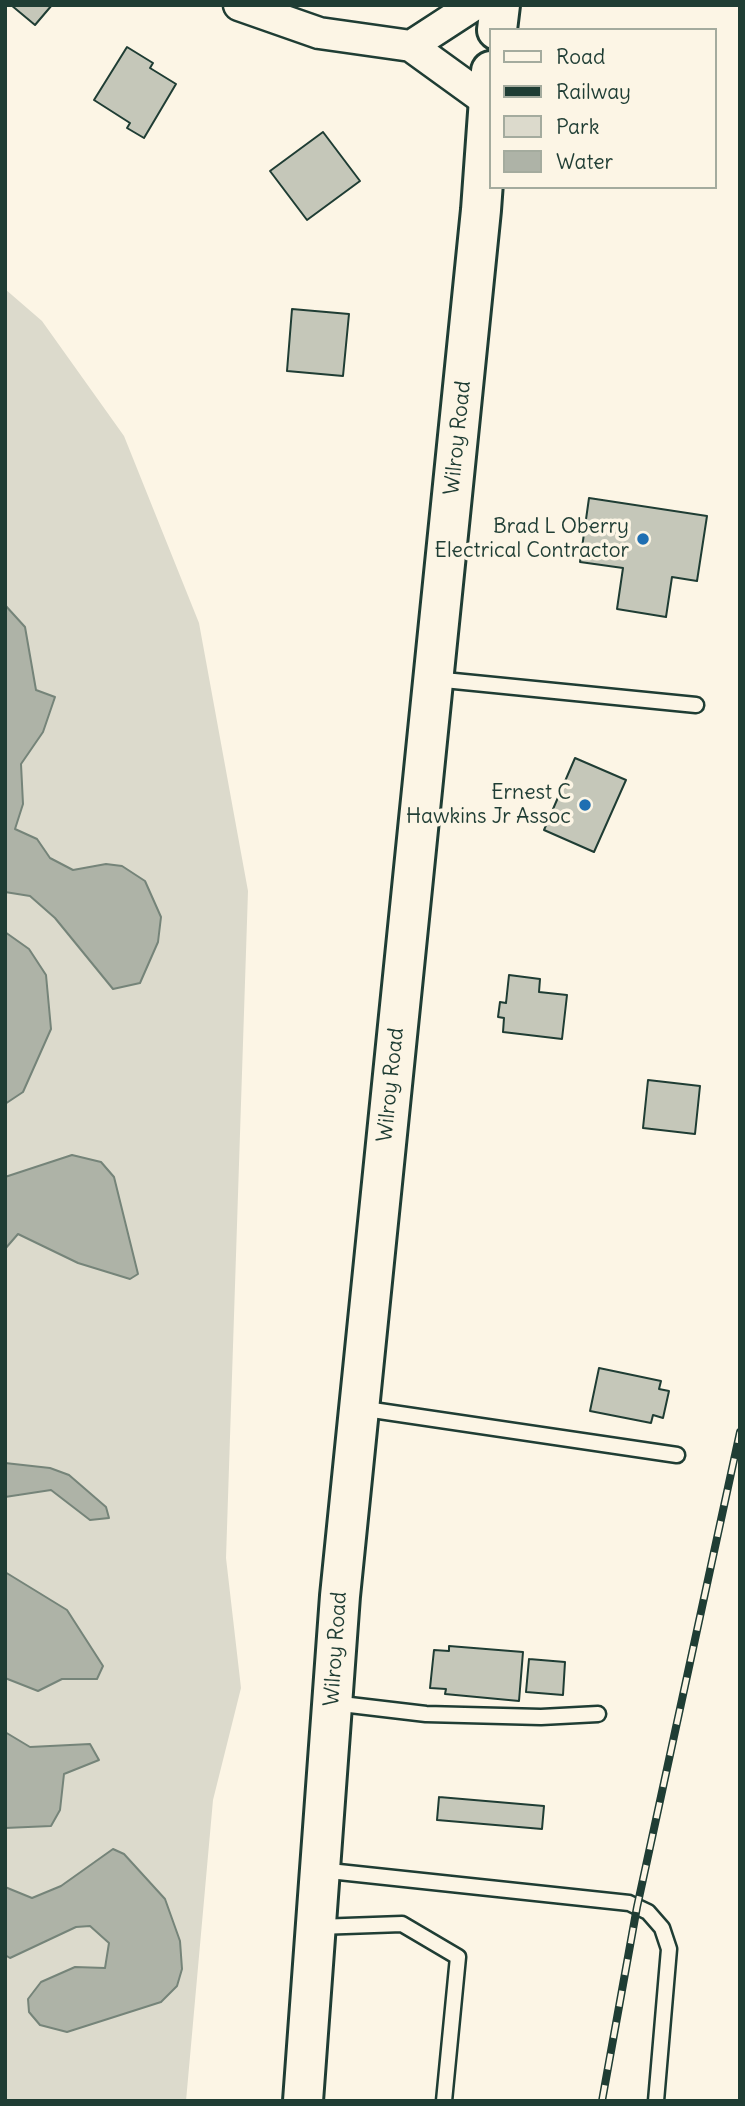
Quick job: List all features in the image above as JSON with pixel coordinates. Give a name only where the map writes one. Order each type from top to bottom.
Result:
[{"type":"main road","points":[[497,28],[500,5]]},
{"type":"main road","name":"Wilroy Road","points":[[303,2101],[332,1703],[358,1408],[481,210],[489,86]]},
{"type":"street","points":[[239,5],[319,33],[411,46],[489,86]]},
{"type":"street","points":[[411,46],[474,5]]},
{"type":"lane","points":[[432,679],[696,705]]},
{"type":"lane","points":[[358,1408],[677,1455]]},
{"type":"lane","points":[[332,1703],[426,1714],[541,1717],[598,1714]]},
{"type":"lane","points":[[319,1870],[629,1903],[648,1912],[662,1928],[669,1949],[656,2101]]},
{"type":"lane","points":[[315,1927],[402,1924],[457,1957],[444,2101]]},
{"type":"green space","points":[[5,289],[42,321],[124,436],[199,623],[248,891],[226,1558],[241,1688],[213,1800],[186,2101],[5,2101],[5,1955],[11,1958],[76,1927],[90,1926],[109,1943],[105,1968],[75,1967],[41,1982],[161,2002],[113,1850],[61,1886],[32,1898],[5,1887],[5,1828],[51,1826],[60,1810],[64,1774],[90,1744],[30,1747],[5,1732],[5,1678],[38,1691],[62,1679],[97,1679],[67,1610],[5,1572],[5,1497],[51,1490],[90,1519],[50,1468],[5,1463],[6,1245],[17,1234],[78,1263],[72,1155],[5,1177],[5,1104],[23,1092],[29,949],[5,932],[5,892],[30,896],[55,918],[113,989],[106,864],[73,870],[50,858],[37,839],[14,829],[23,804],[21,764],[43,732],[25,627],[5,605]]},
{"type":"water","points":[[5,605],[25,627],[36,690],[55,697],[43,732],[21,764],[23,804],[15,829],[37,839],[50,858],[73,870],[106,864],[122,866],[145,881],[161,917],[158,942],[140,983],[113,989],[55,918],[30,896],[5,892]]},
{"type":"water","points":[[5,932],[29,949],[46,975],[51,1029],[23,1092],[5,1104]]},
{"type":"water","points":[[72,1155],[101,1162],[114,1177],[138,1274],[130,1279],[78,1263],[18,1234],[5,1249],[5,1177]]},
{"type":"water","points":[[5,1463],[50,1468],[69,1475],[106,1507],[109,1518],[90,1520],[51,1490],[5,1497]]},
{"type":"water","points":[[5,1572],[67,1610],[103,1666],[97,1679],[62,1679],[38,1691],[5,1678]]},
{"type":"water","points":[[5,1732],[30,1747],[90,1744],[99,1760],[64,1774],[60,1810],[51,1826],[5,1828]]},
{"type":"water","points":[[113,1849],[124,1854],[165,1899],[180,1941],[182,1969],[177,1986],[161,2002],[67,2032],[40,2025],[29,2012],[28,1999],[41,1982],[75,1967],[105,1968],[109,1943],[90,1926],[76,1927],[10,1958],[5,1955],[5,1887],[32,1898],[61,1886]]},
{"type":"building","points":[[11,5],[52,5],[35,25]]},
{"type":"building","points":[[127,47],[153,63],[150,68],[176,84],[144,138],[127,128],[130,123],[94,100]]},
{"type":"building","points":[[323,132],[360,181],[307,220],[270,171]]},
{"type":"building","points":[[292,309],[349,314],[343,376],[287,371]]},
{"type":"building","name":"Brad L Oberry Electrical Contractor","points":[[589,498],[707,516],[697,581],[672,577],[666,617],[617,609],[623,568],[580,562]]},
{"type":"building","name":"Ernest C Hawkins Jr Assoc","points":[[575,758],[626,780],[594,852],[544,830]]},
{"type":"building","points":[[509,975],[540,979],[539,992],[567,995],[562,1039],[503,1032],[504,1018],[498,1017],[500,1002],[506,1003]]},
{"type":"building","points":[[648,1080],[700,1086],[695,1134],[643,1128]]},
{"type":"building","points":[[599,1368],[661,1381],[659,1389],[669,1391],[663,1418],[653,1415],[651,1423],[590,1411]]},
{"type":"building","points":[[449,1646],[523,1652],[519,1701],[445,1694],[446,1689],[430,1688],[434,1650],[449,1651]]},
{"type":"building","points":[[529,1659],[565,1662],[563,1695],[526,1692]]},
{"type":"building","points":[[439,1797],[544,1806],[542,1829],[437,1820]]},
{"type":"railway","points":[[602,2101],[637,1907],[740,1432]]},
{"type":"place","name":"Brad L Oberry Electrical Contractor","points":[[643,539]]},
{"type":"place","name":"Ernest C Hawkins Jr Assoc","points":[[585,805]]}]
